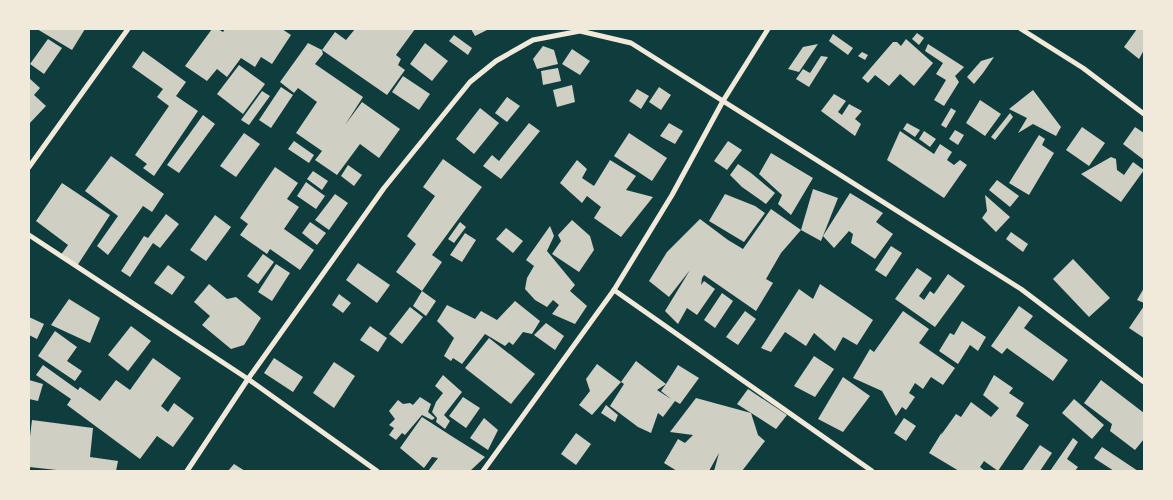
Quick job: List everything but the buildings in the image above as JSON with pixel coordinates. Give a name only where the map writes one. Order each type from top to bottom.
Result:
[{"type":"street","points":[[29,167],[128,29]]},
{"type":"street","points":[[483,471],[614,290],[672,195],[723,101],[768,29]]},
{"type":"street","points":[[1021,29],[1083,68],[1144,114]]},
{"type":"street","points":[[187,471],[248,379],[384,188],[470,82],[496,61],[533,40],[580,31],[631,43],[1021,289],[1144,382]]},
{"type":"street","points":[[29,235],[248,379],[377,471]]},
{"type":"street","points":[[614,290],[872,471]]}]
